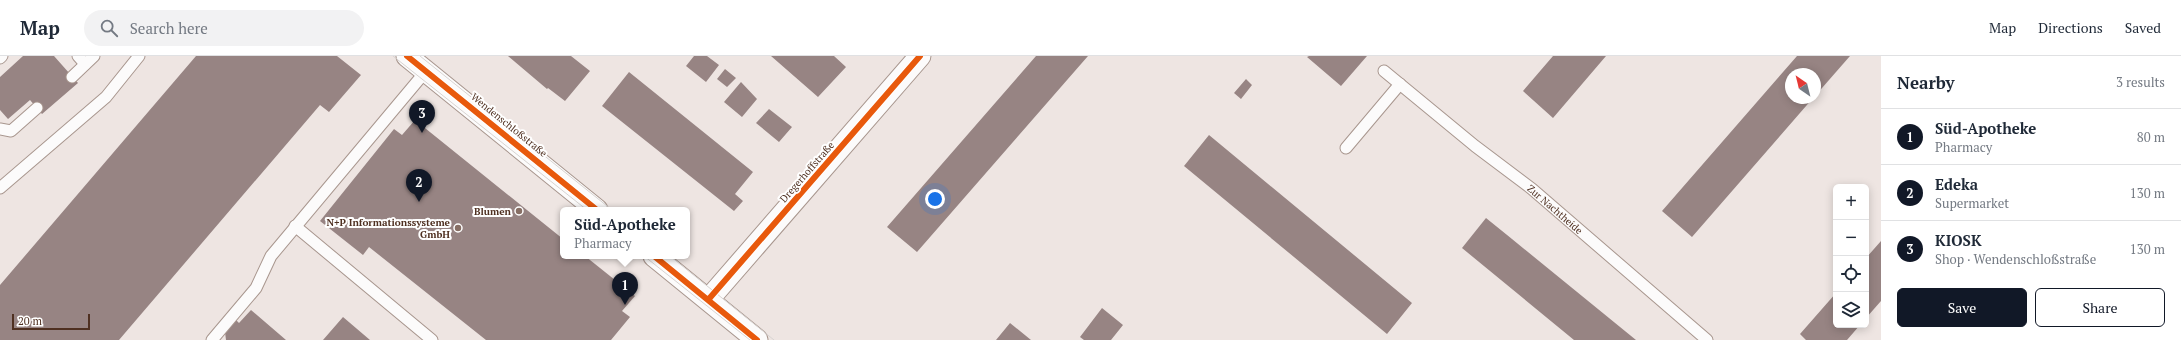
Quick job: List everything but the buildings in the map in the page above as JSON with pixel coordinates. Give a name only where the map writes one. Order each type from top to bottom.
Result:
[{"type":"street","name":"Wendenschloßstraße","points":[[407,56],[594,207]]},
{"type":"street","name":"Dregerhoffstraße","points":[[708,300],[920,56]]},
{"type":"street","points":[[658,259],[757,340]]},
{"type":"lane","points":[[72,77],[82,60],[94,56]]},
{"type":"lane","points":[[0,188],[106,97],[139,56]]},
{"type":"lane","points":[[212,340],[256,288],[271,256],[426,71]]},
{"type":"lane","name":"Zur Nachtheide","points":[[1384,71],[1474,146],[1532,190],[1707,340]]},
{"type":"lane","points":[[1346,148],[1400,84]]},
{"type":"lane","points":[[0,129],[11,131],[37,108]]},
{"type":"lane","points":[[295,226],[432,340]]},
{"type":"tram line","points":[[393,56],[583,207]]},
{"type":"tram line","points":[[420,56],[608,207]]},
{"type":"tram line","points":[[648,259],[750,340]]},
{"type":"tram line","points":[[674,259],[774,340]]},
{"type":"cycle path","points":[[407,56],[593,207]]},
{"type":"cycle path","points":[[708,300],[920,56]]},
{"type":"cycle path","points":[[658,259],[757,340]]},
{"type":"place","name":"KIOSK","points":[[422,133]]},
{"type":"place","name":"Edeka","points":[[419,202]]},
{"type":"place","name":"Blumen","points":[[519,211]]},
{"type":"place","name":"N+P Informationssysteme GmbH","points":[[458,228]]},
{"type":"place","name":"Süd-Apotheke","points":[[625,305]]}]
